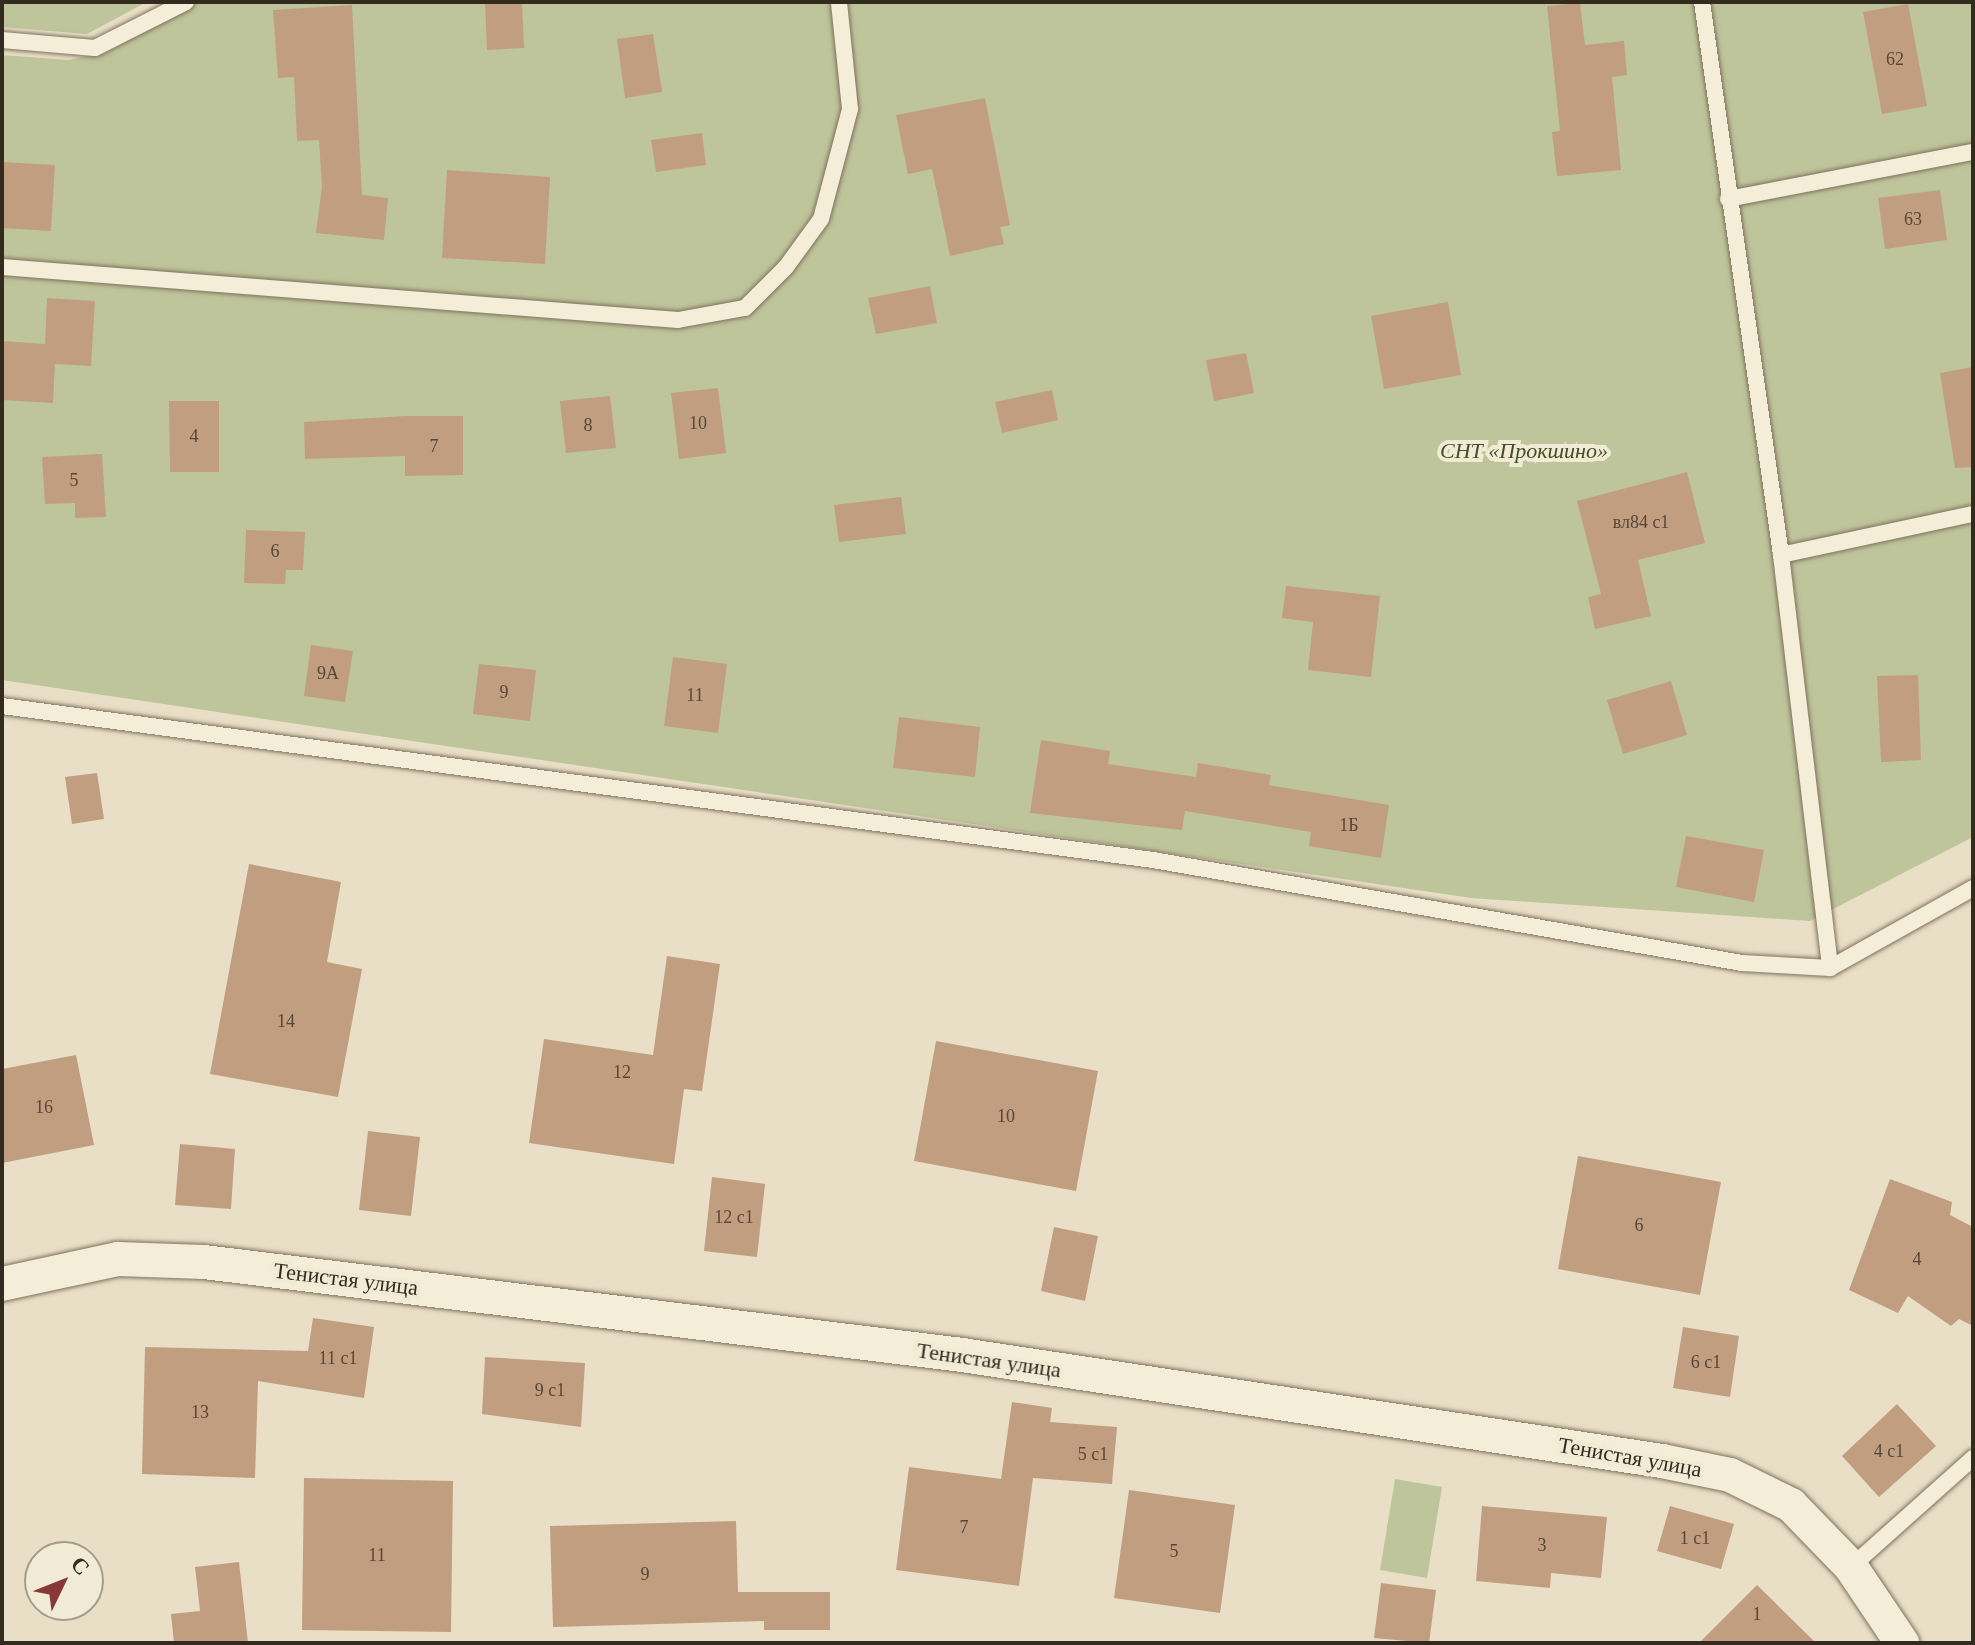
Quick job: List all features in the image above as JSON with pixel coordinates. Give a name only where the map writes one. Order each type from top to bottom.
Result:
[{"type":"street","name":"Тенистая улица","points":[[2,1284],[118,1259],[204,1262],[962,1355],[1600,1451],[1730,1475],[1791,1505],[1851,1567],[1902,1643]]},
{"type":"lane","points":[[2,40],[95,48],[186,2]]},
{"type":"lane","points":[[2,267],[678,320],[745,308],[786,267],[821,219],[850,109],[839,2]]},
{"type":"lane","points":[[1702,2],[1781,555],[1830,968]]},
{"type":"lane","points":[[1728,199],[1973,152]]},
{"type":"lane","points":[[1781,555],[1973,514]]},
{"type":"lane","points":[[2,706],[1153,860],[1742,963],[1830,968],[1973,888]]},
{"type":"lane","points":[[1851,1567],[1973,1458]]},
{"type":"green space","points":[[2,2],[147,2],[87,34],[2,27]]},
{"type":"green space","name":"СНТ «Прокшино»","points":[[194,2],[1973,2],[1973,837],[1810,921],[1471,898],[2,680],[2,55],[68,60],[107,52]]},
{"type":"green space","points":[[1395,1479],[1442,1487],[1427,1578],[1380,1570]]},
{"type":"building","points":[[485,2],[522,2],[524,48],[487,50]]},
{"type":"building","points":[[1580,3],[1585,45],[1624,41],[1627,75],[1612,77],[1621,170],[1557,176],[1552,132],[1560,131],[1547,6]]},
{"type":"building","points":[[1908,4],[1927,106],[1882,114],[1863,12]]},
{"type":"building","points":[[352,5],[362,195],[388,198],[384,240],[316,233],[322,187],[319,140],[297,141],[294,77],[278,78],[273,10]]},
{"type":"building","points":[[653,34],[662,92],[625,98],[617,39]]},
{"type":"building","points":[[985,98],[1010,225],[1000,227],[1004,244],[950,256],[932,169],[908,174],[896,115]]},
{"type":"building","points":[[702,133],[706,165],[656,172],[651,140]]},
{"type":"building","points":[[2,162],[55,165],[51,231],[2,228]]},
{"type":"building","points":[[447,170],[550,177],[545,264],[442,258]]},
{"type":"building","points":[[1940,190],[1947,240],[1885,249],[1878,198]]},
{"type":"building","points":[[930,286],[937,323],[876,334],[868,298]]},
{"type":"building","points":[[47,298],[95,301],[91,366],[55,364],[53,403],[2,400],[2,341],[45,344]]},
{"type":"building","points":[[1448,302],[1461,375],[1384,389],[1371,316]]},
{"type":"building","points":[[1246,353],[1254,393],[1214,401],[1206,360]]},
{"type":"building","points":[[1973,367],[1973,467],[1955,468],[1940,373]]},
{"type":"building","points":[[718,388],[726,453],[679,459],[671,393]]},
{"type":"building","points":[[1052,390],[1058,420],[1002,433],[995,402]]},
{"type":"building","points":[[610,396],[616,448],[566,453],[560,401]]},
{"type":"building","points":[[169,401],[219,401],[219,472],[170,472]]},
{"type":"building","points":[[463,416],[463,475],[405,476],[405,456],[305,459],[304,422]]},
{"type":"building","points":[[102,454],[106,517],[75,518],[75,503],[45,504],[42,457]]},
{"type":"building","points":[[1687,472],[1705,543],[1638,560],[1651,616],[1595,629],[1588,597],[1601,594],[1577,501]]},
{"type":"building","points":[[901,497],[906,534],[839,542],[834,505]]},
{"type":"building","points":[[246,530],[305,532],[303,570],[286,570],[285,584],[244,583]]},
{"type":"building","points":[[1286,586],[1380,596],[1371,677],[1308,670],[1313,622],[1282,618]]},
{"type":"building","points":[[311,645],[353,651],[345,702],[304,696]]},
{"type":"building","points":[[673,657],[727,664],[718,733],[664,726]]},
{"type":"building","points":[[479,664],[536,670],[530,721],[473,714]]},
{"type":"building","points":[[1918,675],[1921,760],[1881,762],[1877,676]]},
{"type":"building","points":[[1671,681],[1687,735],[1623,754],[1607,700]]},
{"type":"building","points":[[899,717],[980,727],[975,777],[893,768]]},
{"type":"building","points":[[1041,740],[1110,751],[1108,764],[1196,777],[1198,763],[1271,775],[1269,785],[1389,805],[1381,858],[1309,846],[1311,832],[1185,811],[1182,830],[1030,813]]},
{"type":"building","points":[[97,773],[104,819],[72,824],[65,777]]},
{"type":"building","points":[[1686,836],[1764,850],[1754,902],[1676,887]]},
{"type":"building","points":[[249,864],[341,882],[327,962],[362,969],[338,1097],[210,1074]]},
{"type":"building","points":[[667,956],[720,964],[702,1091],[684,1089],[674,1164],[529,1143],[544,1039],[653,1055]]},
{"type":"building","points":[[936,1041],[1098,1071],[1076,1191],[914,1161]]},
{"type":"building","points":[[76,1055],[94,1145],[2,1163],[2,1069]]},
{"type":"building","points":[[368,1131],[420,1137],[411,1216],[359,1210]]},
{"type":"building","points":[[180,1144],[235,1149],[231,1209],[175,1205]]},
{"type":"building","points":[[1578,1156],[1721,1182],[1700,1295],[1558,1269]]},
{"type":"building","points":[[712,1177],[765,1184],[757,1257],[704,1251]]},
{"type":"building","points":[[1890,1179],[1952,1202],[1950,1215],[1973,1227],[1973,1326],[1959,1319],[1951,1326],[1908,1296],[1898,1313],[1849,1290]]},
{"type":"building","points":[[1054,1227],[1098,1236],[1085,1301],[1041,1291]]},
{"type":"building","points":[[313,1318],[374,1327],[364,1398],[258,1381],[255,1478],[142,1474],[145,1347],[308,1351]]},
{"type":"building","points":[[1683,1327],[1739,1336],[1730,1397],[1673,1388]]},
{"type":"building","points":[[485,1357],[585,1363],[581,1427],[482,1414]]},
{"type":"building","points":[[1012,1402],[1052,1408],[1050,1422],[1117,1427],[1112,1484],[1033,1478],[1019,1586],[896,1570],[909,1467],[1001,1479]]},
{"type":"building","points":[[1897,1404],[1936,1446],[1879,1497],[1842,1456]]},
{"type":"building","points":[[304,1478],[453,1481],[451,1632],[302,1630]]},
{"type":"building","points":[[1129,1490],[1235,1505],[1220,1613],[1114,1598]]},
{"type":"building","points":[[1482,1506],[1607,1517],[1601,1578],[1551,1573],[1550,1588],[1476,1581]]},
{"type":"building","points":[[1670,1506],[1734,1524],[1721,1569],[1657,1551]]},
{"type":"building","points":[[736,1521],[738,1592],[830,1592],[830,1630],[764,1630],[764,1621],[553,1627],[550,1526]]},
{"type":"building","points":[[239,1562],[248,1643],[174,1643],[171,1614],[200,1611],[195,1567]]},
{"type":"building","points":[[1381,1583],[1436,1590],[1429,1643],[1374,1638]]},
{"type":"building","points":[[1757,1585],[1816,1643],[1699,1643]]}]
